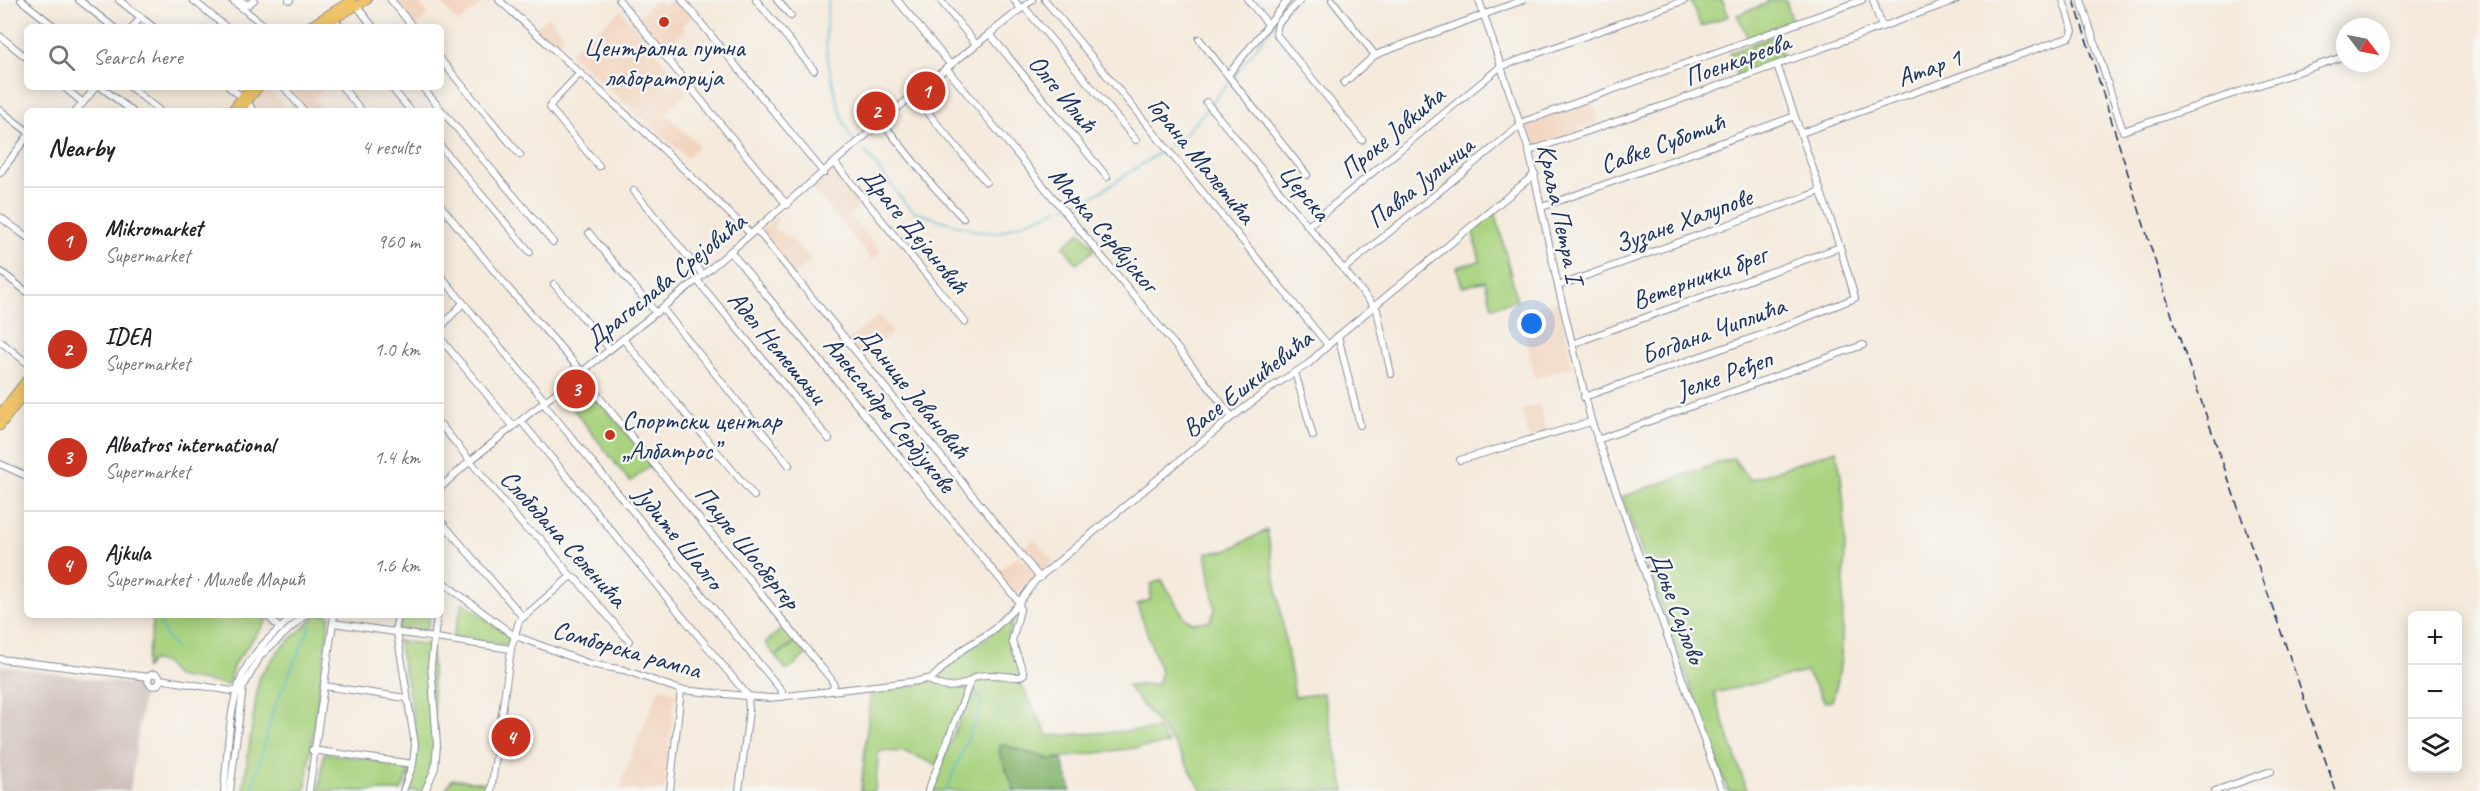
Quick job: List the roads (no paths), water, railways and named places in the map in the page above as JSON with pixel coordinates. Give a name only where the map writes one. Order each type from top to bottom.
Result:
[{"type":"main road","points":[[312,24],[339,4],[367,0]]},
{"type":"main road","points":[[325,24],[334,19],[351,2]]},
{"type":"main road","points":[[241,108],[249,90]]},
{"type":"main road","points":[[235,108],[256,90]]},
{"type":"main road","points":[[0,414],[24,383]]},
{"type":"main road","points":[[0,426],[24,394]]},
{"type":"street","points":[[21,0],[51,24]]},
{"type":"street","points":[[79,0],[109,24]]},
{"type":"street","points":[[119,0],[149,24]]},
{"type":"street","points":[[193,0],[222,24]]},
{"type":"street","points":[[232,0],[262,24]]},
{"type":"street","points":[[240,0],[248,5],[254,0]]},
{"type":"street","points":[[391,0],[411,24]]},
{"type":"street","name":"Данице Јовановић","points":[[499,0],[754,232],[1040,578]]},
{"type":"street","points":[[619,0],[787,205]]},
{"type":"street","points":[[682,0],[824,173]]},
{"type":"street","points":[[756,0],[813,70]]},
{"type":"street","points":[[777,0],[791,16]]},
{"type":"street","name":"Марка Сервијског","points":[[897,0],[1232,417]]},
{"type":"street","points":[[940,0],[975,43]]},
{"type":"street","points":[[1014,0],[1136,140]]},
{"type":"street","name":"Драгослава Срејовића","points":[[444,484],[513,426],[697,280],[975,43],[1032,0]]},
{"type":"street","name":"Горана Малетића","points":[[1045,0],[1328,345]]},
{"type":"street","points":[[1248,0],[1268,23]]},
{"type":"street","points":[[1228,75],[1288,0]]},
{"type":"street","points":[[1301,0],[1278,23],[1276,34],[1362,140]]},
{"type":"street","points":[[1332,0],[1375,55]]},
{"type":"street","name":"Краља Петра I","points":[[1479,0],[1529,151],[1584,397],[1597,438]]},
{"type":"street","points":[[1344,83],[1375,55],[1523,0]]},
{"type":"street","name":"Проке Јовкића","points":[[1308,226],[1500,67],[1685,0]]},
{"type":"street","name":"Павла Јулинца","points":[[1344,269],[1521,124],[1862,0]]},
{"type":"street","points":[[1874,0],[1882,27]]},
{"type":"street","name":"Поенкареова","points":[[1529,151],[1956,0]]},
{"type":"street","name":"Атар 1","points":[[1801,133],[2070,37],[2073,31],[2063,0]]},
{"type":"street","points":[[2081,0],[2123,131],[2336,59]]},
{"type":"street","points":[[351,2],[371,24]]},
{"type":"street","points":[[135,24],[141,17]]},
{"type":"street","points":[[334,19],[338,24]]},
{"type":"street","name":"Олге Илић","points":[[989,33],[1107,177]]},
{"type":"street","points":[[0,36],[24,56]]},
{"type":"street","points":[[1199,39],[1307,175]]},
{"type":"street","points":[[444,64],[520,154]]},
{"type":"street","points":[[1777,65],[1840,247]]},
{"type":"street","points":[[580,73],[550,106],[599,166]]},
{"type":"street","points":[[67,90],[83,103]]},
{"type":"street","points":[[79,108],[94,90]]},
{"type":"street","points":[[105,90],[128,108]]},
{"type":"street","points":[[134,90],[156,108]]},
{"type":"street","points":[[232,90],[251,108]]},
{"type":"street","points":[[286,90],[302,108]]},
{"type":"street","points":[[344,90],[360,108]]},
{"type":"street","points":[[394,90],[408,108]]},
{"type":"street","points":[[425,90],[440,108]]},
{"type":"street","points":[[913,95],[986,182]]},
{"type":"street","name":"Церска","points":[[1206,102],[1374,307]]},
{"type":"street","points":[[0,110],[24,129]]},
{"type":"street","points":[[444,113],[553,242]]},
{"type":"street","name":"Савке Суботић","points":[[1542,207],[1795,116]]},
{"type":"street","points":[[882,122],[934,187],[963,218]]},
{"type":"street","points":[[0,172],[24,141]]},
{"type":"street","points":[[444,151],[530,252]]},
{"type":"street","name":"Драге Дејановић","points":[[835,163],[965,322]]},
{"type":"street","name":"Васе Ешкићевића","points":[[928,679],[932,678],[963,649],[991,632],[1019,602],[1030,586],[1232,417],[1308,364],[1338,336],[1535,174]]},
{"type":"street","points":[[634,191],[703,274]]},
{"type":"street","name":"Зузане Халупове","points":[[1558,286],[1821,191]]},
{"type":"street","name":"Пауле Шосбергер","points":[[444,210],[832,680],[834,685],[832,691]]},
{"type":"street","points":[[0,217],[24,235]]},
{"type":"street","points":[[589,233],[656,313]]},
{"type":"street","name":"Богдана Чиплића","points":[[1584,397],[1775,330],[1855,298],[1840,247]]},
{"type":"street","name":"Ветернички брег","points":[[1572,344],[1840,247]]},
{"type":"street","name":"Александре Сердјукове","points":[[730,251],[1019,602]]},
{"type":"street","points":[[0,272],[24,289]]},
{"type":"street","name":"Јудите Шалго","points":[[444,280],[782,692],[782,697]]},
{"type":"street","name":"Адел Немешањи","points":[[697,280],[829,439]]},
{"type":"street","points":[[554,284],[610,349]]},
{"type":"street","points":[[444,324],[464,303]]},
{"type":"street","points":[[1374,307],[1391,374]]},
{"type":"street","points":[[662,308],[789,465]]},
{"type":"street","points":[[1338,336],[1360,425]]},
{"type":"street","points":[[623,339],[754,496]]},
{"type":"street","points":[[0,341],[24,361]]},
{"type":"street","points":[[444,343],[513,426]]},
{"type":"street","name":"Јелке Ређеп","points":[[1597,438],[1863,345]]},
{"type":"street","points":[[1295,372],[1313,436]]},
{"type":"street","points":[[520,421],[748,696],[750,711],[739,791]]},
{"type":"street","points":[[1460,460],[1591,422]]},
{"type":"street","name":"Слободана Селенића","points":[[444,429],[526,529],[540,538],[629,641]]},
{"type":"street","name":"Доње Сајлово","points":[[1597,438],[1722,791]]},
{"type":"street","points":[[0,464],[24,475]]},
{"type":"street","points":[[444,525],[522,616]]},
{"type":"street","points":[[491,791],[513,635],[522,616],[571,576]]},
{"type":"street","name":"Сомборска рампа","points":[[444,586],[513,635],[590,664],[624,670],[681,690],[769,698],[928,679]]},
{"type":"street","points":[[928,679],[938,686],[948,688],[981,675],[1019,677],[1024,674],[1012,640],[1020,610],[1019,602]]},
{"type":"street","points":[[270,618],[280,629]]},
{"type":"street","points":[[225,791],[239,692],[250,662],[292,618]]},
{"type":"street","points":[[230,791],[239,692],[261,655],[302,618]]},
{"type":"street","points":[[309,791],[313,750],[334,618]]},
{"type":"street","points":[[398,618],[396,632],[415,745],[413,764],[403,791]]},
{"type":"street","points":[[426,791],[435,768],[436,745],[431,678],[436,618]]},
{"type":"street","points":[[333,623],[511,649]]},
{"type":"street","points":[[0,659],[149,679],[154,686],[160,680],[239,692]]},
{"type":"street","points":[[928,791],[971,680]]},
{"type":"street","points":[[324,686],[406,698]]},
{"type":"street","points":[[670,791],[681,690]]},
{"type":"street","points":[[313,750],[413,764]]},
{"type":"street","points":[[2215,791],[2271,771]]},
{"type":"waterway","points":[[829,0],[826,21],[829,64],[844,123],[854,141]]},
{"type":"waterway","points":[[1279,17],[1294,0]]},
{"type":"waterway","points":[[1234,77],[1276,21]]},
{"type":"waterway","points":[[1211,103],[1229,83]]},
{"type":"waterway","points":[[1169,146],[1183,136],[1207,109]]},
{"type":"waterway","points":[[1064,207],[1094,196],[1165,149]]},
{"type":"waterway","points":[[865,151],[904,202],[915,212],[976,231],[997,233],[1059,209]]},
{"type":"waterway","points":[[157,618],[167,638],[176,649]]},
{"type":"waterway","points":[[252,791],[273,710],[311,625]]},
{"type":"waterway","points":[[946,791],[983,702],[971,689]]},
{"type":"railway","points":[[2074,0],[2175,325],[2336,791]]},
{"type":"place","name":"Централна путна лабораторија","points":[[664,22]]},
{"type":"place","name":"Mikromarket","points":[[926,91]]},
{"type":"place","name":"IDEA","points":[[876,111]]},
{"type":"place","name":"Albatros international","points":[[576,389]]},
{"type":"place","name":"Спортски центар „Албатрос”","points":[[610,435]]},
{"type":"place","name":"Ajkula","points":[[511,737]]}]
